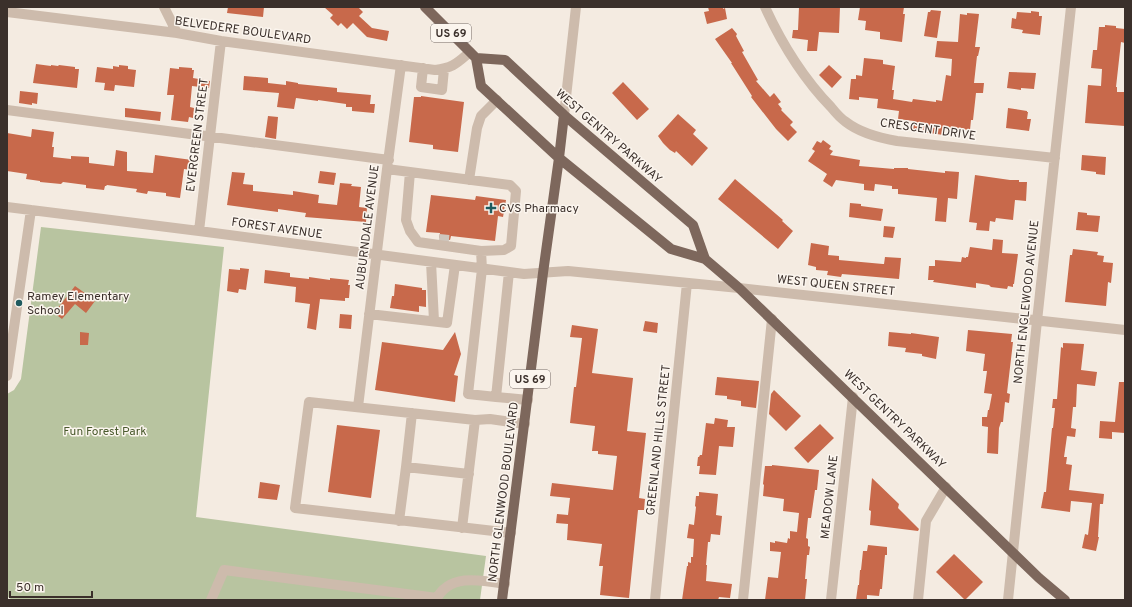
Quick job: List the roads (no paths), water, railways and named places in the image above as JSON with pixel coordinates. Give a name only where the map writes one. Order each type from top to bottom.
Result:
[{"type":"main road","name":"US 69","points":[[425,7],[473,55]]},
{"type":"main road","name":"WEST GENTRY PARKWAY","points":[[705,259],[693,225],[564,115],[505,60],[473,55],[481,86],[559,158],[671,250],[705,259],[739,288],[1060,598]]},
{"type":"main road","name":"NORTH GLENWOOD BOULEVARD","points":[[502,600],[564,115]]},
{"type":"street","points":[[164,7],[177,34]]},
{"type":"street","name":"NORTH GLENWOOD BOULEVARD","points":[[564,115],[576,7]]},
{"type":"street","name":"CRESCENT DRIVE","points":[[765,7],[778,35],[802,72],[820,96],[846,122],[860,130],[880,138],[897,141],[1055,158]]},
{"type":"street","name":"NORTH ENGLEWOOD AVENUE","points":[[1008,600],[1071,7]]},
{"type":"street","name":"BELVEDERE BOULEVARD","points":[[7,12],[177,34],[401,66],[435,70],[444,69]]},
{"type":"street","name":"EVERGREEN STREET","points":[[199,231],[221,41]]},
{"type":"street","points":[[423,68],[421,87],[442,90],[444,69],[449,68],[473,55]]},
{"type":"street","name":"AUBURNDALE AVENUE","points":[[358,408],[376,255],[401,66]]},
{"type":"street","points":[[469,180],[477,128],[481,116],[497,100]]},
{"type":"street","points":[[7,110],[210,136],[388,164],[410,172],[510,185],[516,191],[511,246],[504,250],[482,251],[418,242],[410,231],[406,220],[410,172]]},
{"type":"street","name":"FOREST AVENUE","points":[[7,207],[482,269],[524,274],[543,273]]},
{"type":"street","points":[[7,376],[30,210]]},
{"type":"street","points":[[413,236],[439,239]]},
{"type":"street","points":[[450,240],[457,241],[467,249]]},
{"type":"street","points":[[482,251],[482,269],[468,394],[528,400]]},
{"type":"street","points":[[431,262],[434,321]]},
{"type":"street","points":[[369,314],[447,322],[455,265]]},
{"type":"street","name":"WEST QUEEN STREET","points":[[543,273],[568,271],[1125,330]]},
{"type":"street","points":[[496,397],[509,272]]},
{"type":"street","name":"GREENLAND HILLS STREET","points":[[655,600],[687,283]]},
{"type":"street","points":[[743,600],[772,319]]},
{"type":"street","name":"MEADOW LANE","points":[[831,600],[853,397]]},
{"type":"street","points":[[511,533],[295,508],[309,402],[475,420],[490,419],[525,424]]},
{"type":"street","points":[[399,521],[412,413]]},
{"type":"street","points":[[462,528],[475,420]]},
{"type":"street","points":[[406,467],[469,474]]},
{"type":"street","points":[[918,600],[926,521],[946,487]]},
{"type":"street","points":[[211,600],[224,570],[436,599],[446,588],[452,584],[462,581],[478,580],[505,584]]},
{"type":"tunnel","points":[[439,239],[450,240]]},
{"type":"place","name":"CVS Pharmacy","points":[[491,208]]},
{"type":"place","name":"Ramey Elementary School","points":[[19,303]]},
{"type":"park label","name":"Fun Forest Park","points":[[105,431]]}]
